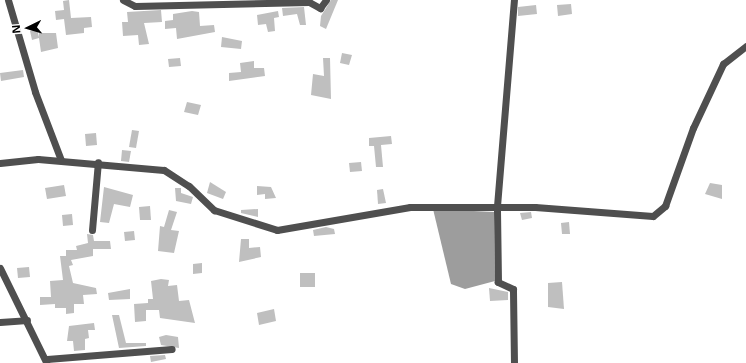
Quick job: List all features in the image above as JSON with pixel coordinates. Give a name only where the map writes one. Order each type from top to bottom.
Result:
[{"type":"street","points":[[8,0],[35,92],[61,160]]},
{"type":"street","points":[[123,0],[134,6],[309,2],[320,8],[326,0]]},
{"type":"street","points":[[514,0],[497,206],[498,282],[513,289],[514,363]]},
{"type":"street","points":[[0,163],[61,160],[98,162],[164,170],[189,186],[214,210],[277,230],[410,207],[497,206],[653,216],[665,206],[693,128],[723,64],[746,46]]},
{"type":"street","points":[[92,230],[98,162]]},
{"type":"street","points":[[0,268],[47,361],[172,349]]},
{"type":"street","points":[[0,322],[27,320]]},
{"type":"shaded area","points":[[433,209],[494,212],[495,281],[465,289],[451,284]]},
{"type":"building","points":[[69,0],[71,18],[91,17],[92,27],[84,28],[84,33],[66,35],[64,19],[56,20],[55,11],[64,10],[63,1]]},
{"type":"building","points":[[331,0],[338,0],[326,29],[320,26],[321,16]]},
{"type":"building","points":[[571,4],[572,14],[558,16],[557,5]]},
{"type":"building","points":[[536,5],[537,14],[518,16],[518,7]]},
{"type":"building","points":[[304,7],[306,25],[300,25],[297,14],[283,16],[282,8]]},
{"type":"building","points":[[161,10],[162,22],[144,23],[149,44],[139,45],[138,35],[123,36],[122,22],[128,22],[127,12]]},
{"type":"building","points":[[192,11],[199,12],[200,26],[214,25],[215,32],[177,39],[176,28],[165,29],[165,21],[173,20],[173,14]]},
{"type":"building","points":[[278,11],[279,17],[274,18],[275,31],[268,32],[266,24],[258,25],[257,15]]},
{"type":"building","points":[[37,29],[39,37],[39,33],[56,33],[58,48],[41,52],[39,38],[32,40],[30,31]]},
{"type":"building","points":[[222,37],[242,41],[241,49],[221,47]]},
{"type":"building","points":[[342,53],[352,55],[349,65],[340,63]]},
{"type":"building","points":[[180,58],[181,66],[169,67],[168,59]]},
{"type":"building","points":[[323,58],[330,58],[331,99],[311,95],[313,74],[324,76]]},
{"type":"building","points":[[254,61],[254,68],[264,68],[265,76],[229,81],[229,73],[241,72],[240,63]]},
{"type":"building","points":[[23,70],[24,77],[1,81],[0,73]]},
{"type":"building","points":[[187,102],[201,105],[198,115],[184,112]]},
{"type":"building","points":[[132,130],[139,131],[136,148],[129,147]]},
{"type":"building","points":[[96,133],[97,145],[86,146],[85,134]]},
{"type":"building","points":[[391,136],[392,144],[381,145],[383,167],[376,167],[374,146],[369,146],[369,138]]},
{"type":"building","points":[[122,150],[131,151],[129,162],[121,161]]},
{"type":"building","points":[[361,162],[362,171],[350,172],[349,163]]},
{"type":"building","points":[[210,182],[226,192],[223,199],[207,193]]},
{"type":"building","points":[[710,183],[722,185],[722,199],[705,194]]},
{"type":"building","points":[[64,185],[66,196],[47,199],[45,188]]},
{"type":"building","points":[[257,186],[271,187],[276,198],[265,199],[265,194],[257,195]]},
{"type":"building","points":[[104,187],[133,195],[130,207],[114,204],[109,223],[100,222]]},
{"type":"building","points":[[175,188],[181,188],[181,193],[193,197],[191,204],[176,201]]},
{"type":"building","points":[[383,189],[386,203],[378,204],[377,190]]},
{"type":"building","points":[[150,206],[151,220],[140,220],[139,207]]},
{"type":"building","points":[[258,209],[258,217],[241,213],[241,210]]},
{"type":"building","points":[[169,210],[177,212],[171,230],[179,231],[174,253],[158,251],[160,226],[164,227]]},
{"type":"building","points":[[531,212],[532,218],[522,220],[520,213]]},
{"type":"building","points":[[72,214],[73,225],[63,226],[62,215]]},
{"type":"building","points":[[569,222],[570,234],[562,234],[561,223]]},
{"type":"building","points":[[326,227],[334,229],[335,234],[314,236],[313,230]]},
{"type":"building","points":[[134,231],[135,240],[125,241],[124,232]]},
{"type":"building","points":[[87,234],[93,235],[94,241],[110,241],[111,249],[93,249],[93,256],[71,260],[73,265],[69,266],[73,283],[96,288],[97,294],[83,295],[84,304],[74,304],[74,313],[66,314],[66,308],[55,308],[55,304],[40,305],[40,297],[51,297],[50,281],[63,280],[60,256],[66,256],[66,250],[77,250],[76,246],[88,243]]},
{"type":"building","points":[[241,239],[249,239],[249,248],[260,247],[261,257],[239,262]]},
{"type":"building","points":[[202,263],[202,273],[193,274],[193,264]]},
{"type":"building","points":[[29,267],[30,277],[18,278],[17,268]]},
{"type":"building","points":[[300,273],[315,273],[315,287],[300,287]]},
{"type":"building","points":[[161,279],[169,280],[168,286],[177,285],[179,301],[189,300],[195,323],[160,318],[159,310],[146,310],[146,321],[135,322],[134,304],[148,303],[148,299],[153,299],[151,281]]},
{"type":"building","points":[[562,282],[564,309],[548,307],[548,283]]},
{"type":"building","points":[[489,288],[508,292],[508,300],[490,301]]},
{"type":"building","points":[[130,289],[130,299],[109,300],[108,293]]},
{"type":"building","points":[[274,309],[276,321],[259,325],[257,313]]},
{"type":"building","points":[[112,315],[119,315],[126,343],[146,343],[146,346],[119,348]]},
{"type":"building","points":[[94,323],[95,330],[88,330],[89,338],[85,339],[85,350],[74,351],[73,341],[67,341],[69,326]]},
{"type":"building","points":[[166,335],[178,337],[179,348],[161,345],[159,337]]},
{"type":"building","points":[[165,355],[166,359],[151,362],[150,356]]}]
